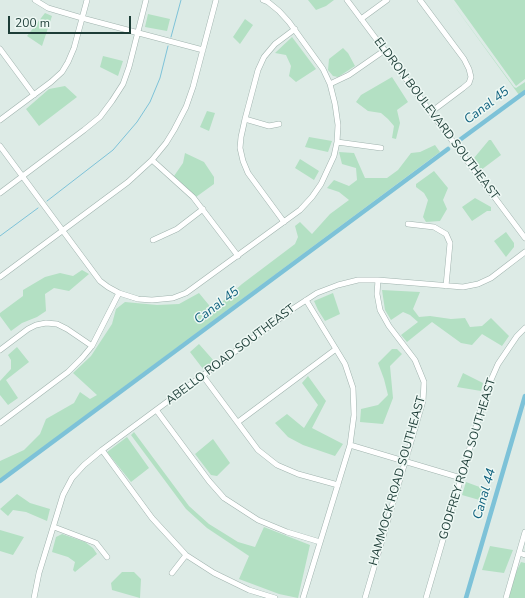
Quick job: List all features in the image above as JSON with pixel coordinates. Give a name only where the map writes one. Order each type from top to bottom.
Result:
[{"type":"street","points":[[35,0],[48,8],[203,50]]},
{"type":"street","points":[[0,120],[62,72],[68,62],[87,0]]},
{"type":"street","points":[[0,193],[84,130],[104,112],[123,84],[129,67],[146,0]]},
{"type":"street","points":[[0,277],[128,182],[152,160],[174,130],[186,107],[193,87],[216,0]]},
{"type":"street","points":[[0,146],[100,281],[119,293],[152,300],[173,298],[186,293],[300,210],[321,184],[328,171],[337,142],[337,114],[330,84],[323,68],[295,29],[279,11],[268,2],[262,0]]},
{"type":"street","name":"ELDRON BOULEVARD SOUTHEAST","points":[[347,0],[525,238]]},
{"type":"street","points":[[361,19],[387,0]]},
{"type":"street","points":[[420,0],[464,59],[471,77],[469,82],[463,88],[431,112]]},
{"type":"street","points":[[284,222],[248,173],[240,148],[245,119],[258,70],[264,57],[275,44],[295,29]]},
{"type":"street","points":[[0,49],[34,95]]},
{"type":"street","points":[[330,84],[349,75],[385,50]]},
{"type":"street","points":[[245,119],[269,126],[279,124]]},
{"type":"street","points":[[337,142],[381,148]]},
{"type":"street","points":[[152,160],[193,197],[238,256]]},
{"type":"street","points":[[152,240],[177,229],[203,209]]},
{"type":"street","points":[[408,224],[434,227],[446,234],[450,243],[446,286]]},
{"type":"street","name":"ABELLO ROAD SOUTHEAST","points":[[34,598],[39,573],[63,495],[72,478],[84,465],[102,450],[306,300],[317,293],[338,285],[358,280],[378,280],[463,287],[478,284],[491,278],[525,252]]},
{"type":"street","name":"HAMMOCK ROAD SOUTHEAST","points":[[365,598],[423,401],[424,382],[415,360],[389,326],[380,310],[378,280]]},
{"type":"street","points":[[0,423],[68,372],[82,358],[92,346],[119,293]]},
{"type":"street","points":[[304,598],[350,446],[354,415],[353,388],[345,364],[306,300]]},
{"type":"street","points":[[0,350],[28,329],[36,325],[46,323],[57,324],[67,329],[92,346]]},
{"type":"street","name":"GODFREY ROAD SOUTHEAST","points":[[426,598],[487,389],[498,364],[517,336],[525,328]]},
{"type":"street","points":[[238,422],[336,349]]},
{"type":"street","points":[[203,376],[258,450],[277,465],[298,474],[338,485]]},
{"type":"street","points":[[157,411],[209,481],[224,498],[258,520],[286,532],[320,542]]},
{"type":"street","points":[[350,446],[461,478]]},
{"type":"street","points":[[102,450],[152,518],[186,555],[214,573],[242,587],[275,598]]},
{"type":"street","points":[[54,527],[96,542],[107,556]]},
{"type":"street","points":[[506,598],[525,532]]},
{"type":"street","points":[[519,554],[525,555]]},
{"type":"street","points":[[172,573],[186,555]]},
{"type":"green space","points":[[308,0],[334,0],[326,6],[316,10]]},
{"type":"green space","points":[[450,0],[514,87],[516,88],[525,82],[525,91],[519,95]]},
{"type":"green space","points":[[454,0],[525,0],[525,79],[516,86]]},
{"type":"green space","points":[[45,13],[52,16],[42,46],[27,36]]},
{"type":"green space","points":[[148,14],[170,19],[167,31],[145,27]]},
{"type":"green space","points":[[245,19],[253,25],[240,44],[233,37]]},
{"type":"green space","points":[[292,37],[316,69],[296,82],[289,76],[291,66],[286,55],[275,53]]},
{"type":"green space","points":[[343,48],[348,53],[355,66],[338,77],[333,76],[328,70],[329,59]]},
{"type":"green space","points":[[103,56],[123,61],[118,76],[100,67]]},
{"type":"green space","points":[[392,77],[408,102],[397,110],[400,123],[396,139],[392,138],[394,126],[388,119],[381,113],[368,111],[356,102],[361,95]]},
{"type":"green space","points":[[65,86],[77,97],[39,126],[26,109],[49,89]]},
{"type":"green space","points":[[207,111],[215,113],[209,131],[200,127]]},
{"type":"green space","points":[[309,137],[332,141],[328,152],[305,147]]},
{"type":"green space","points":[[489,140],[491,140],[501,155],[481,170],[474,158]]},
{"type":"green space","points":[[435,145],[440,152],[0,479],[0,461],[24,450],[40,434],[46,419],[74,403],[80,392],[90,399],[97,395],[73,373],[91,356],[112,324],[116,309],[125,302],[157,305],[179,304],[199,293],[213,310],[242,284],[295,244],[298,237],[295,226],[300,222],[312,234],[330,214],[349,200],[339,192],[327,188],[334,180],[349,186],[357,180],[356,168],[342,164],[339,152],[354,153],[365,178],[387,178],[398,170],[411,153],[420,152]]},
{"type":"green space","points":[[185,153],[204,162],[214,177],[214,184],[196,197],[174,176],[183,163]]},
{"type":"green space","points":[[300,159],[319,171],[314,180],[295,168]]},
{"type":"green space","points":[[434,171],[448,188],[443,200],[447,209],[440,221],[426,222],[423,217],[428,200],[424,193],[416,187],[416,184]]},
{"type":"green space","points":[[475,198],[491,207],[491,211],[487,211],[472,221],[462,207]]},
{"type":"green space","points":[[506,232],[514,243],[514,247],[506,257],[494,241]]},
{"type":"green space","points":[[82,270],[89,274],[69,291],[54,288],[45,294],[46,311],[37,317],[22,323],[11,331],[0,316],[0,313],[23,296],[23,290],[45,277],[60,273],[73,276]]},
{"type":"green space","points":[[382,290],[420,292],[413,309],[419,317],[430,316],[451,319],[465,318],[470,327],[482,326],[491,318],[509,336],[502,346],[482,334],[472,345],[461,343],[432,322],[407,342],[401,335],[418,322],[410,315],[403,312],[391,320],[385,310]]},
{"type":"green space","points":[[333,293],[340,314],[325,321],[314,301]]},
{"type":"green space","points":[[199,344],[214,361],[203,369],[190,352]]},
{"type":"green space","points":[[17,347],[29,362],[6,380],[18,398],[8,405],[0,395],[0,381],[11,369],[11,360],[8,355]]},
{"type":"green space","points":[[392,349],[397,349],[402,354],[390,366],[393,398],[383,424],[360,422],[361,409],[378,405],[388,395],[378,363]]},
{"type":"green space","points":[[463,373],[483,383],[481,391],[457,387]]},
{"type":"green space","points":[[308,376],[326,401],[312,428],[343,444],[335,456],[303,445],[288,437],[275,423],[287,414],[304,428],[318,405],[302,383]]},
{"type":"green space","points":[[134,432],[189,506],[209,524],[238,542],[255,547],[264,527],[310,545],[298,598],[279,594],[239,579],[249,556],[207,528],[186,509],[131,435]]},
{"type":"green space","points":[[127,437],[149,468],[131,482],[107,452]]},
{"type":"green space","points":[[213,439],[230,463],[217,476],[211,475],[195,454]]},
{"type":"green space","points":[[466,482],[485,489],[483,501],[462,495]]},
{"type":"green space","points":[[17,494],[30,503],[50,509],[47,521],[26,512],[13,510],[8,516],[0,509]]},
{"type":"green space","points":[[0,530],[24,537],[13,555],[0,551]]},
{"type":"green space","points":[[62,534],[85,542],[93,548],[97,554],[75,572],[73,570],[75,562],[68,557],[52,552],[56,537]]},
{"type":"green space","points":[[490,546],[513,550],[504,573],[482,570]]},
{"type":"green space","points":[[521,562],[525,563],[525,598],[509,598],[514,576]]},
{"type":"green space","points":[[122,572],[134,572],[141,579],[140,598],[112,590],[111,583]]},
{"type":"waterway","points":[[171,37],[181,0]]},
{"type":"waterway","points":[[47,201],[113,150],[137,122],[150,102],[160,78],[168,46]]},
{"type":"waterway","name":"Canal 45","points":[[461,139],[525,92]]},
{"type":"waterway","name":"Canal 45","points":[[0,481],[448,149]]},
{"type":"waterway","points":[[0,236],[38,208]]},
{"type":"waterway","name":"Canal 44","points":[[466,598],[525,396]]}]
